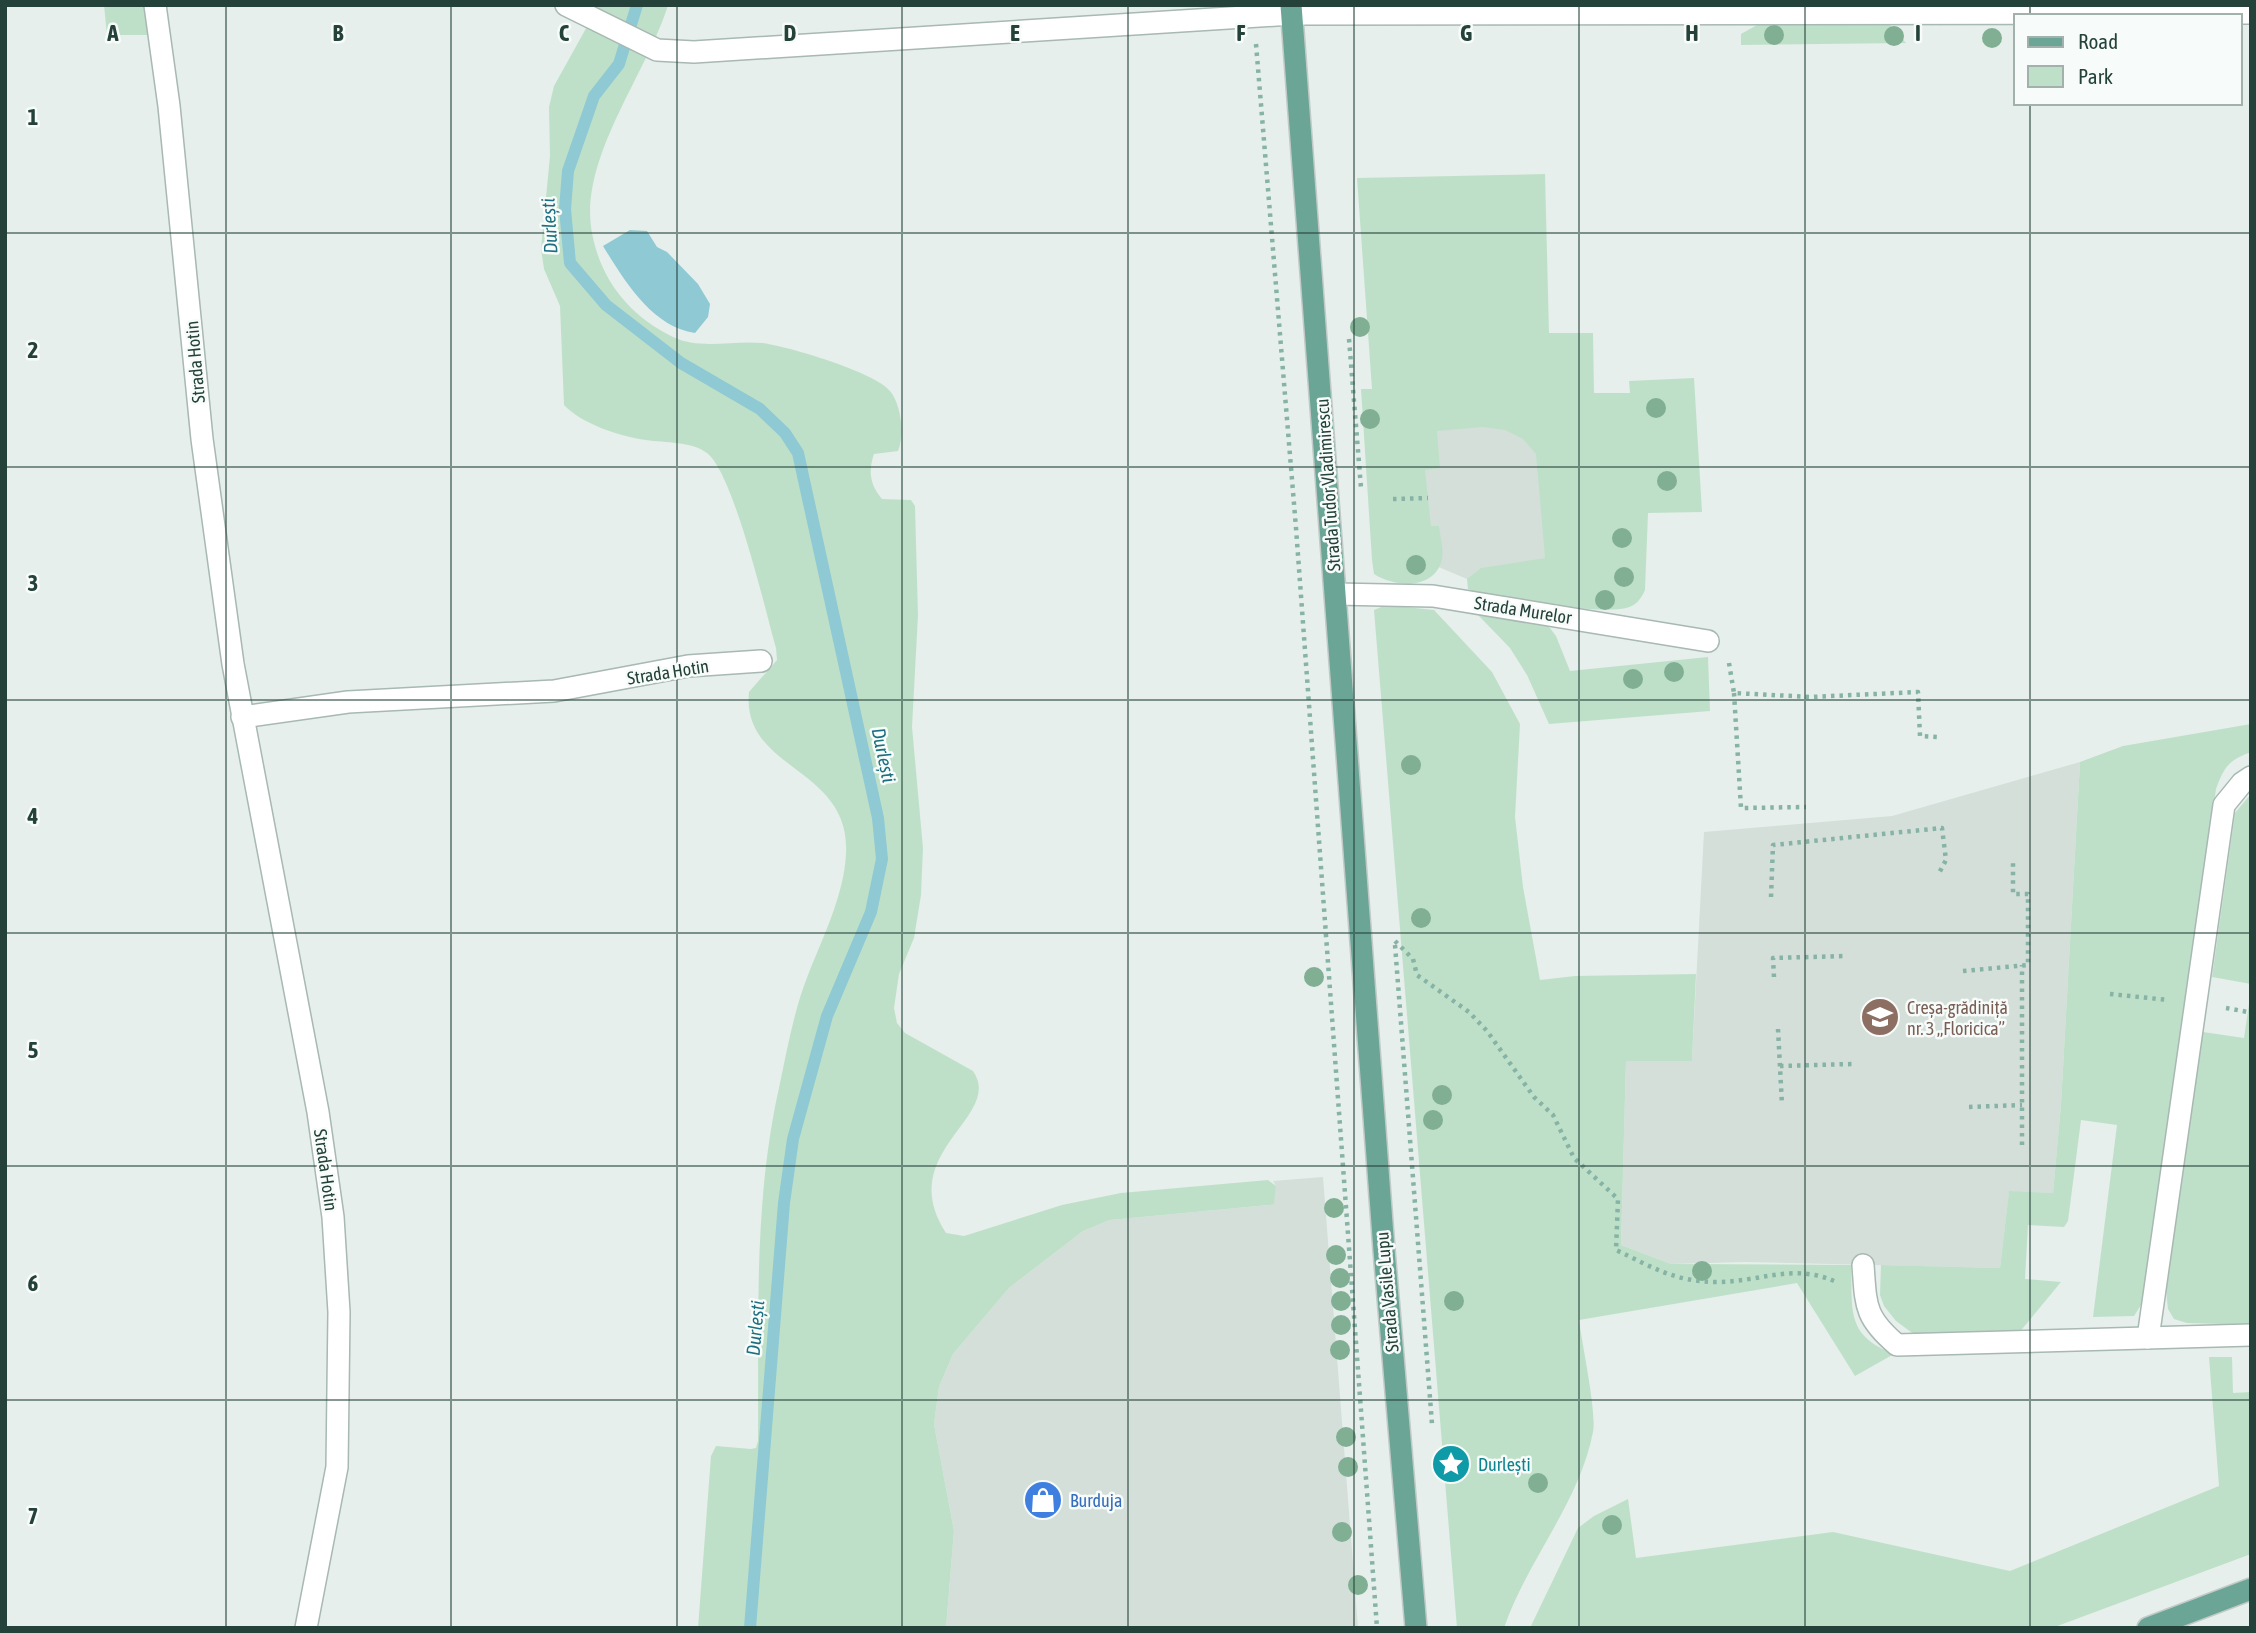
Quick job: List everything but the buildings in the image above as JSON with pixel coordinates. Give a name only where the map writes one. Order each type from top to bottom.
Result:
[{"type":"main road","name":"Strada Tudor Vladimirescu","points":[[1292,10],[1362,956]]},
{"type":"main road","name":"Strada Vasile Lupu","points":[[1362,956],[1416,1628]]},
{"type":"main road","points":[[2148,1628],[2251,1589]]},
{"type":"street","name":"Strada Hotin","points":[[155,5],[169,106],[202,439],[242,718],[318,1112],[333,1217],[339,1312],[337,1468],[306,1628]]},
{"type":"street","points":[[566,5],[657,50],[694,52],[1253,16],[1292,10],[1920,8],[2251,13]]},
{"type":"street","name":"Strada Murelor","points":[[1336,594],[1433,596],[1708,641]]},
{"type":"street","name":"Strada Hotin","points":[[242,718],[348,702],[554,691],[688,666],[761,661]]},
{"type":"street","points":[[2148,1338],[2224,805],[2242,783],[2251,777]]},
{"type":"street","points":[[1863,1265],[1865,1294],[1876,1327],[1897,1345],[2251,1335]]},
{"type":"path","points":[[1253,16],[1296,528],[1377,1628]]},
{"type":"path","points":[[1393,499],[1428,498]]},
{"type":"path","points":[[1728,654],[1734,692],[1741,808],[1806,807]]},
{"type":"path","points":[[1734,692],[1810,697],[1919,692],[1920,736],[1938,737]]},
{"type":"path","points":[[1771,897],[1773,845],[1942,828],[1946,860],[1938,875]]},
{"type":"path","points":[[1963,971],[2028,965],[2028,894],[2013,894],[2013,863],[2017,863]]},
{"type":"path","points":[[1394,927],[1433,1435]]},
{"type":"path","points":[[1395,941],[1413,959],[1418,975],[1469,1012],[1487,1031],[1534,1097],[1553,1115],[1574,1158],[1618,1199],[1616,1250],[1674,1278],[1718,1282],[1811,1271],[1865,1294]]},
{"type":"path","points":[[1774,977],[1773,958],[1847,956]]},
{"type":"path","points":[[2022,965],[2022,1145]]},
{"type":"path","points":[[2110,993],[2196,1003]]},
{"type":"path","points":[[1778,1029],[1782,1105]]},
{"type":"path","points":[[1780,1066],[1853,1063]]},
{"type":"path","points":[[1969,1107],[2022,1105]]},
{"type":"shaded area","points":[[1376,389],[1566,393],[1574,601],[1481,591],[1467,579],[1434,565]]},
{"type":"shaded area","name":"Creșa-grădiniță nr. 3 „Floricica”","points":[[2080,762],[2061,1104],[2053,1193],[2009,1192],[2000,1268],[1745,1262],[1671,1264],[1621,1245],[1626,1061],[1692,1060],[1704,832],[1892,816]]},
{"type":"shaded area","points":[[1323,1177],[1358,1628],[946,1628],[954,1531],[934,1424],[939,1387],[953,1354],[1009,1288],[1083,1231],[1110,1220],[1269,1205],[1276,1186],[1273,1181]]},
{"type":"green space","points":[[104,5],[145,5],[149,35],[107,35]]},
{"type":"green space","points":[[599,5],[668,5],[604,147],[590,205],[596,250],[602,267],[620,295],[643,319],[683,341],[706,344],[762,343],[810,354],[850,368],[890,391],[899,411],[901,437],[898,451],[874,454],[871,472],[875,488],[882,499],[911,500],[915,506],[918,615],[912,727],[923,848],[921,895],[914,938],[899,974],[894,1008],[897,1023],[905,1033],[973,1071],[979,1088],[975,1104],[940,1158],[932,1180],[933,1205],[946,1233],[964,1236],[1062,1205],[1121,1193],[1268,1180],[1276,1186],[1274,1204],[1110,1220],[1083,1231],[1009,1288],[953,1354],[939,1387],[934,1424],[954,1531],[946,1628],[698,1628],[711,1456],[716,1446],[751,1449],[756,1448],[758,1441],[759,1263],[771,1132],[795,1016],[837,900],[846,854],[843,825],[832,803],[815,785],[777,755],[761,738],[751,718],[749,692],[777,660],[776,648],[738,514],[717,466],[701,449],[686,444],[624,436],[581,418],[564,405],[560,306],[544,269],[541,249],[550,156],[549,107],[554,86]]},
{"type":"green space","points":[[1888,23],[1906,43],[1741,45],[1741,34],[1757,25]]},
{"type":"green space","points":[[1545,174],[1549,333],[1593,333],[1594,393],[1630,393],[1629,381],[1694,378],[1702,512],[1648,513],[1645,590],[1638,602],[1626,608],[1575,608],[1476,593],[1468,589],[1467,579],[1481,568],[1545,558],[1536,454],[1523,439],[1505,430],[1483,427],[1437,431],[1440,468],[1425,470],[1431,526],[1439,526],[1442,547],[1442,559],[1438,569],[1423,581],[1403,584],[1374,574],[1361,389],[1372,389],[1357,178]]},
{"type":"green space","points":[[1386,605],[1434,610],[1492,672],[1520,724],[1515,817],[1523,887],[1540,980],[1575,976],[1696,974],[1692,1061],[1626,1061],[1621,1245],[1671,1264],[1851,1265],[1853,1308],[1859,1329],[1878,1347],[1894,1354],[1855,1376],[1797,1283],[1579,1320],[1591,1395],[1593,1432],[1586,1458],[1565,1508],[1526,1579],[1504,1628],[1457,1628],[1374,610]]},
{"type":"green space","points":[[1478,615],[1547,624],[1556,636],[1570,671],[1708,657],[1710,711],[1549,724],[1527,675],[1510,648]]},
{"type":"green space","points":[[2251,724],[2251,752],[2228,765],[2216,789],[2148,1277],[2141,1305],[2134,1316],[2093,1317],[2117,1125],[2081,1120],[2068,1221],[2064,1227],[2028,1225],[2025,1279],[2061,1282],[2018,1334],[1915,1335],[1896,1321],[1884,1306],[1880,1295],[1881,1265],[2000,1268],[2009,1191],[2053,1193],[2061,1104],[2080,762],[2123,746]]},
{"type":"green space","points":[[2251,794],[2251,984],[2212,977],[2235,813]]},
{"type":"green space","points":[[2251,990],[2251,1325],[2187,1323],[2174,1319],[2168,1309],[2166,1290],[2203,1032],[2244,1038]]},
{"type":"green space","points":[[2209,1357],[2232,1357],[2233,1393],[2251,1392],[2251,1554],[2052,1628],[1530,1628],[1578,1528],[1594,1516],[1628,1499],[1636,1558],[1833,1532],[2010,1571],[2219,1486]]},
{"type":"water","points":[[630,230],[647,231],[657,247],[667,252],[698,284],[710,304],[708,317],[695,333],[665,322],[653,312],[630,287],[611,259],[603,246]]},
{"type":"waterway","name":"Durlești","points":[[637,5],[619,64],[594,96],[568,171],[565,209],[570,263],[606,305],[681,363],[760,409],[785,433],[798,453],[878,818],[882,859],[871,912],[827,1016],[793,1139],[784,1203],[750,1628]]},
{"type":"place","name":"Creșa-grădiniță nr. 3 „Floricica”","points":[[1880,1017]]},
{"type":"place","name":"Durlești","points":[[1451,1464]]},
{"type":"place","name":"Burduja","points":[[1043,1500]]}]
